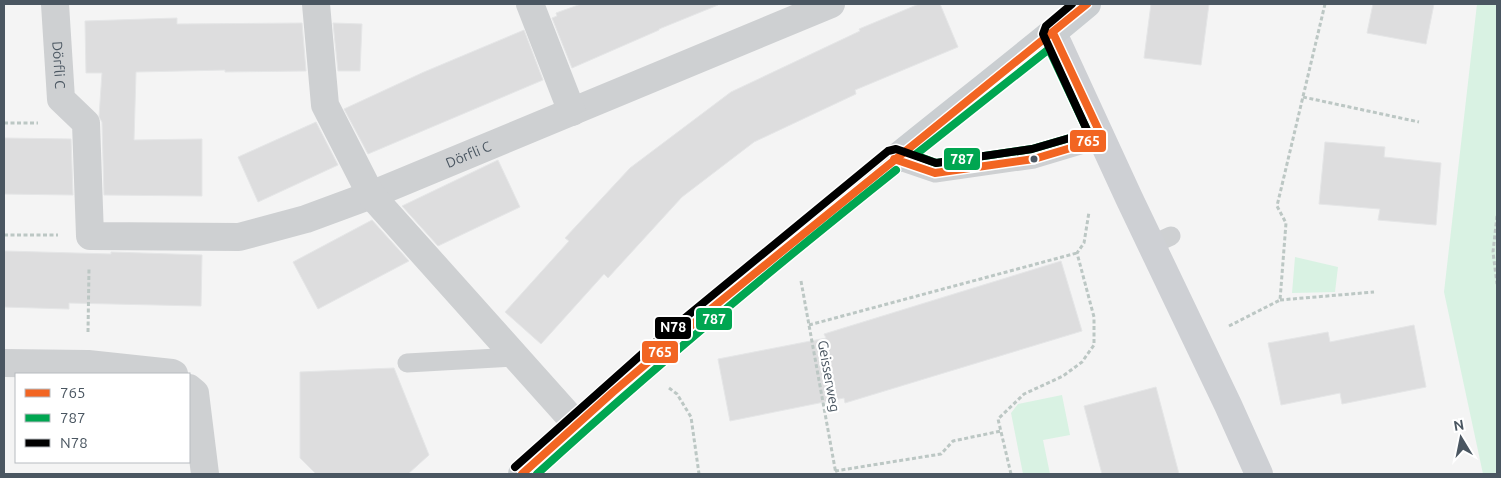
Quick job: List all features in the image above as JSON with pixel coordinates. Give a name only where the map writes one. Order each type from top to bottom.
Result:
[{"type":"main road","points":[[522,474],[671,341],[894,159],[1053,33],[1086,4]]},
{"type":"street","name":"Dörfli C","points":[[55,4],[61,100],[86,123],[90,236],[239,237],[306,219],[371,195],[831,4]]},
{"type":"street","points":[[316,4],[325,105],[371,195],[576,424]]},
{"type":"street","points":[[530,4],[572,112]]},
{"type":"street","points":[[1053,33],[1100,133],[1161,241],[1221,390],[1259,474]]},
{"type":"street","points":[[4,362],[88,364],[172,373]]},
{"type":"street","points":[[190,389],[195,393],[205,474]]},
{"type":"lane","points":[[894,159],[935,173],[1034,159],[1084,144],[1100,133]]},
{"type":"lane","points":[[408,364],[516,357]]},
{"type":"path","points":[[1280,300],[1286,223],[1278,206],[1325,4]]},
{"type":"path","points":[[1303,96],[1420,122]]},
{"type":"path","points":[[809,325],[1077,253],[1084,243],[1089,212]]},
{"type":"path","points":[[1497,216],[1493,252],[1497,284]]},
{"type":"path","points":[[4,235],[90,236],[88,364]]},
{"type":"path","points":[[1011,474],[998,419],[1024,394],[1063,376],[1082,362],[1094,344],[1094,317],[1077,253]]},
{"type":"path","name":"Geisserweg","points":[[801,281],[836,473]]},
{"type":"path","points":[[1229,326],[1280,300],[1374,292]]},
{"type":"path","points":[[669,388],[677,394],[691,417],[699,474]]},
{"type":"path","points":[[836,473],[941,454],[953,441],[1001,431]]},
{"type":"green space","points":[[1477,4],[1497,4],[1497,474],[1483,474],[1444,292]]},
{"type":"green space","points":[[1295,257],[1338,267],[1335,292],[1292,293]]},
{"type":"green space","points":[[1062,395],[1070,435],[1043,440],[1050,474],[1023,474],[1011,413],[1018,404]]},
{"type":"building","points":[[581,4],[718,5],[572,68],[552,18],[557,16],[556,13]]},
{"type":"building","points":[[919,4],[940,4],[958,47],[855,90],[856,94],[754,142],[682,197],[608,278],[604,274],[541,344],[505,312],[569,241],[565,238],[630,168],[731,92],[860,31],[859,29]]},
{"type":"building","points":[[1151,4],[1209,4],[1201,65],[1144,58]]},
{"type":"building","points":[[1373,4],[1434,4],[1426,44],[1367,33]]},
{"type":"building","points":[[177,18],[177,24],[302,23],[306,71],[136,72],[134,140],[202,139],[202,196],[104,195],[102,122],[99,117],[102,73],[86,73],[85,21]]},
{"type":"building","points":[[333,23],[362,24],[360,71],[338,71]]},
{"type":"building","points":[[524,30],[543,80],[368,154],[344,109],[424,72]]},
{"type":"building","points":[[316,122],[338,165],[258,202],[238,157]]},
{"type":"building","points":[[4,138],[71,139],[73,195],[4,194]]},
{"type":"building","points":[[1325,142],[1385,147],[1384,157],[1441,163],[1436,225],[1378,220],[1380,209],[1319,204]]},
{"type":"building","points":[[498,160],[520,207],[438,246],[402,206]]},
{"type":"building","points":[[372,220],[409,261],[318,309],[293,262]]},
{"type":"building","points":[[4,251],[202,255],[201,306],[69,303],[69,309],[4,307]]},
{"type":"building","points":[[1061,261],[1082,331],[845,403],[844,398],[730,421],[718,359],[826,338],[824,334]]},
{"type":"building","points":[[1414,325],[1426,387],[1342,404],[1340,393],[1281,405],[1268,343],[1328,332],[1330,342]]},
{"type":"building","points":[[394,368],[429,455],[408,474],[316,474],[300,458],[300,372]]},
{"type":"building","points":[[1156,387],[1179,474],[1102,474],[1084,406]]},
{"type":"transit line","name":"N78","points":[[515,467],[652,345],[888,151],[896,149],[936,163],[1032,149],[1080,135],[1087,130],[1043,34],[1046,26],[1072,4]]},
{"type":"transit line","name":"765","points":[[522,474],[613,392],[706,313],[1087,4]]},
{"type":"transit line","name":"765","points":[[894,159],[935,173],[1034,159],[1084,144],[1100,133],[1053,33]]},
{"type":"transit line","name":"787","points":[[1049,49],[1087,130],[1080,135],[1032,149],[936,163],[915,155],[1049,49]]},
{"type":"transit line","name":"787","points":[[537,474],[714,319],[896,170]]}]
